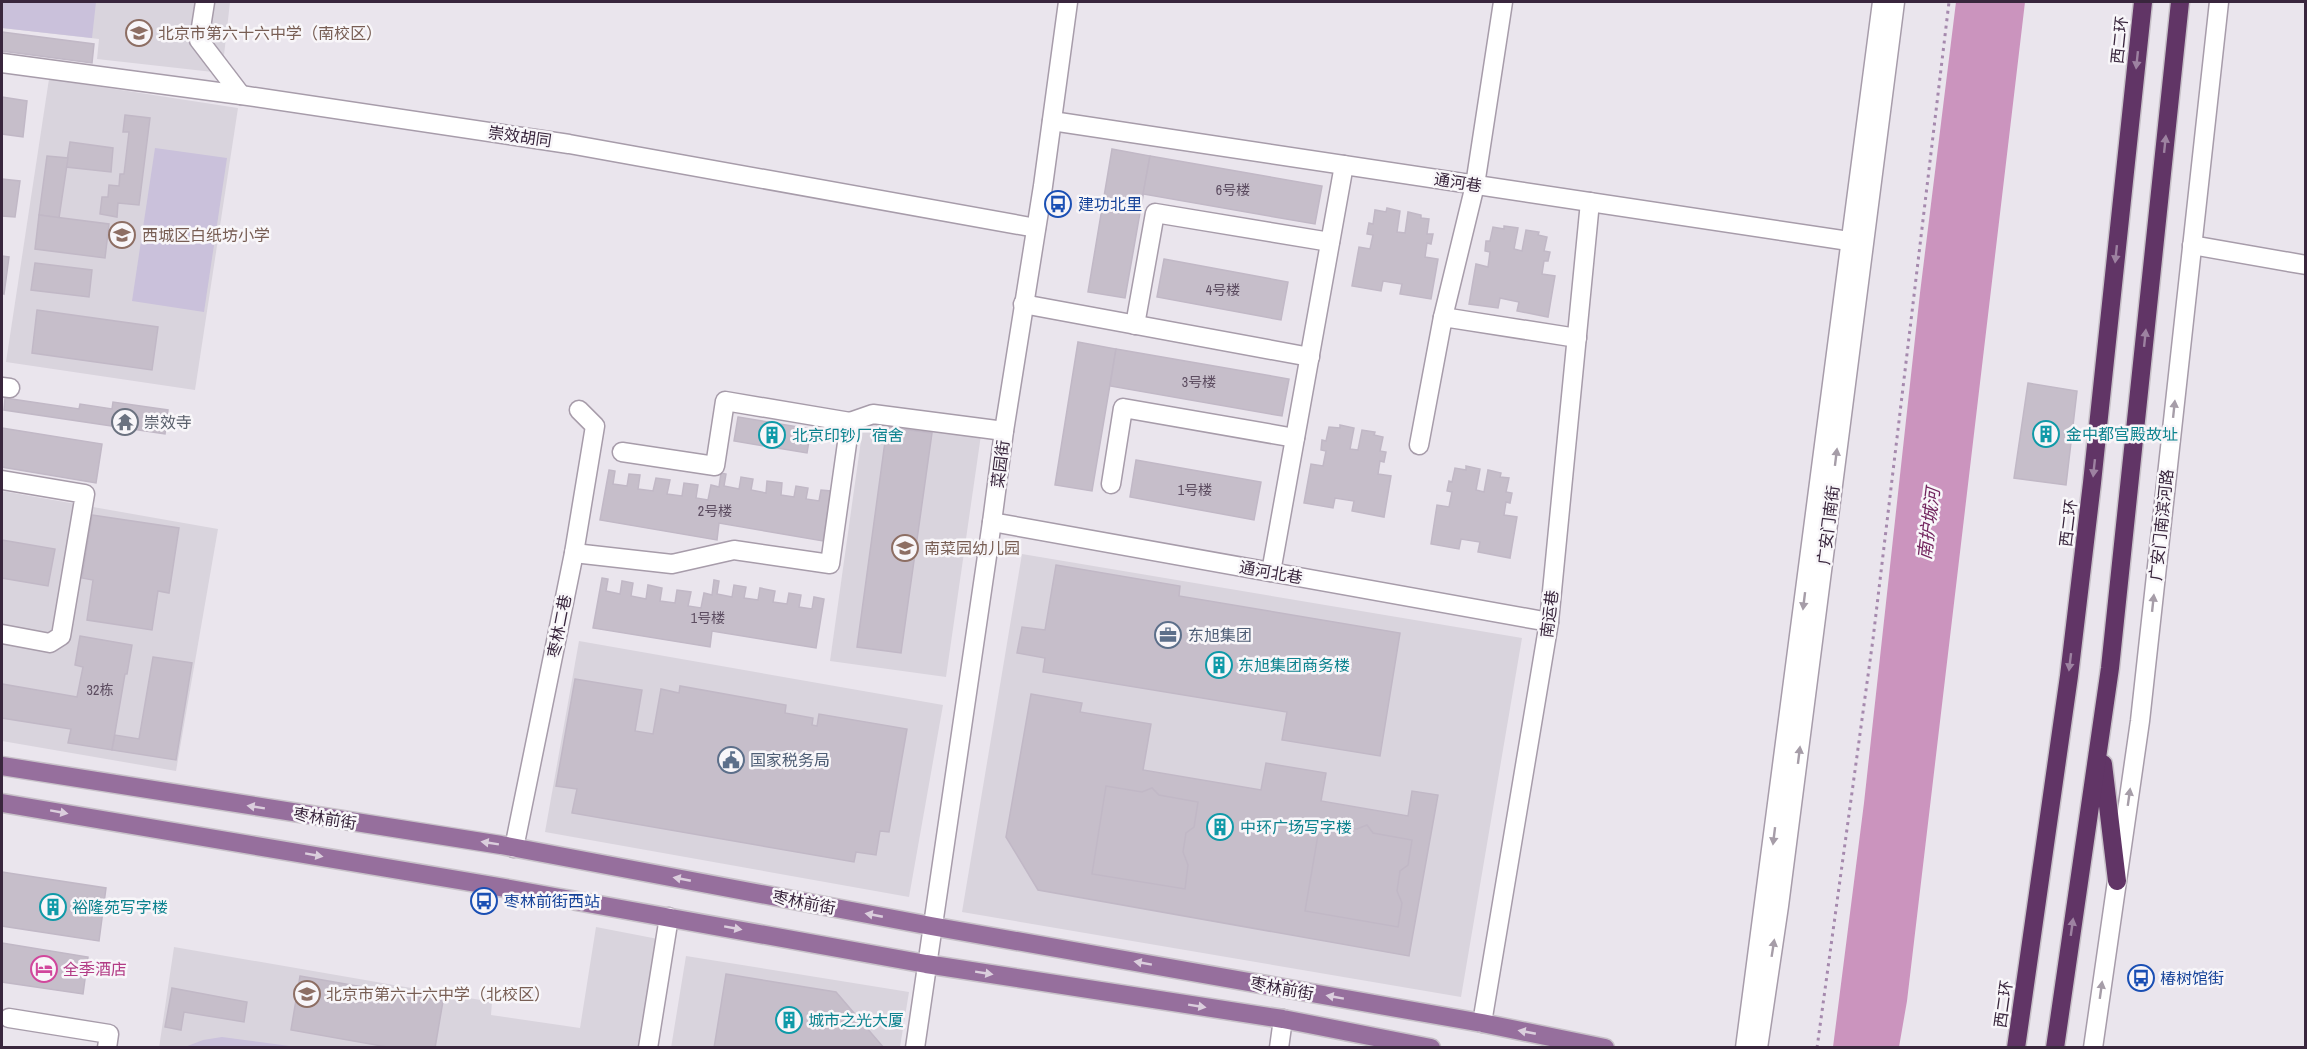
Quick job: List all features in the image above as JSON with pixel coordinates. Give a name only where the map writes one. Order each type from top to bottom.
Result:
[{"type":"highway","name":"西二环","points":[[2016,1047],[2069,676],[2143,2]]},
{"type":"highway","points":[[2055,1047],[2113,645],[2180,2]]},
{"type":"highway","points":[[2100,740],[2117,881]]},
{"type":"main road","name":"枣林前街","points":[[2,766],[514,848],[931,926],[1482,1023],[1605,1047]]},
{"type":"main road","name":"枣林前街","points":[[2,802],[669,917],[926,964],[1283,1019],[1431,1047]]},
{"type":"street","points":[[205,2],[199,40],[241,95]]},
{"type":"street","name":"菜园街","points":[[915,1047],[1068,2]]},
{"type":"street","points":[[1419,445],[1443,317],[1475,185],[1503,2]]},
{"type":"street","name":"广安门南街","points":[[1758,1047],[1779,906],[1857,243],[1882,2]]},
{"type":"street","name":"广安门南街","points":[[1745,1047],[1857,243],[1895,2]]},
{"type":"street","name":"广安门南滨河路","points":[[2093,1047],[2140,721],[2219,2]]},
{"type":"street","name":"崇效胡同","points":[[2,63],[241,95],[569,144],[1036,228]]},
{"type":"street","name":"通河巷","points":[[1052,121],[1857,243]]},
{"type":"street","points":[[1271,572],[1344,165]]},
{"type":"street","name":"南运巷","points":[[1482,1023],[1549,622],[1590,202]]},
{"type":"street","points":[[1135,325],[1155,213],[1330,242]]},
{"type":"street","points":[[2192,245],[2306,265]]},
{"type":"street","points":[[1023,304],[1310,357]]},
{"type":"street","points":[[1443,317],[1577,338]]},
{"type":"street","points":[[622,452],[715,466],[725,401],[850,422],[873,414],[1004,431]]},
{"type":"street","points":[[1111,484],[1123,408],[1295,438]]},
{"type":"street","name":"枣林二巷","points":[[514,848],[574,553],[595,426],[579,410]]},
{"type":"street","points":[[574,553],[672,564],[734,550],[830,564],[850,422]]},
{"type":"street","points":[[2,480],[85,494],[61,636],[50,642],[2,634]]},
{"type":"street","name":"通河北巷","points":[[992,522],[1549,622]]},
{"type":"street","points":[[648,1047],[669,917]]},
{"type":"street","points":[[9,1018],[109,1034],[107,1047]]},
{"type":"street","points":[[1279,1047],[1283,1019]]},
{"type":"path","points":[[1817,1047],[1873,639],[1949,2]]},
{"type":"shaded area","name":"北京市第六十六中学（南校区）","points":[[2,2],[230,2],[222,73],[97,59],[99,39],[2,28]]},
{"type":"shaded area","points":[[2,2],[96,2],[92,38],[2,28]]},
{"type":"shaded area","name":"西城区白纸坊小学","points":[[49,79],[238,108],[195,390],[6,362]]},
{"type":"shaded area","points":[[155,148],[227,158],[204,312],[132,301]]},
{"type":"shaded area","name":"南菜园幼儿园","points":[[864,419],[981,435],[946,677],[830,661]]},
{"type":"shaded area","points":[[2,491],[218,529],[176,771],[2,741]]},
{"type":"shaded area","points":[[1022,554],[1522,638],[1461,997],[962,912]]},
{"type":"shaded area","name":"国家税务局","points":[[579,641],[943,705],[909,897],[545,832]]},
{"type":"shaded area","name":"北京市第六十六中学（北校区）","points":[[596,927],[658,939],[641,1047],[159,1048],[174,947],[492,1002],[491,1015],[580,1028]]},
{"type":"shaded area","name":"城市之光大厦","points":[[686,956],[909,992],[900,1047],[671,1048]]},
{"type":"shaded area","points":[[222,1037],[297,1047],[185,1047],[203,1040]]},
{"type":"water","name":"南护城河","points":[[1956,2],[2025,2],[1907,1001],[1899,1047],[1833,1047],[1864,803],[1920,293]]},
{"type":"building","points":[[2,32],[94,44],[92,63],[2,51]]},
{"type":"building","points":[[2,97],[27,101],[23,137],[2,134]]},
{"type":"building","points":[[125,115],[150,118],[139,205],[118,203],[117,217],[100,214],[102,197],[108,197],[109,185],[119,186],[120,174],[124,174],[129,132],[123,132]]},
{"type":"building","points":[[70,142],[113,148],[111,172],[66,167]]},
{"type":"building","points":[[1112,149],[1150,156],[1125,298],[1088,292]]},
{"type":"building","points":[[47,156],[68,158],[59,218],[39,215]]},
{"type":"building","points":[[1150,156],[1322,186],[1315,224],[1143,194]]},
{"type":"building","points":[[2,179],[20,181],[15,217],[2,216]]},
{"type":"building","points":[[1387,208],[1400,211],[1397,232],[1405,233],[1408,212],[1429,219],[1427,234],[1433,234],[1431,244],[1427,243],[1425,257],[1438,259],[1431,299],[1400,294],[1402,284],[1383,281],[1381,291],[1352,286],[1359,247],[1370,249],[1373,235],[1367,234],[1369,223],[1373,224],[1375,210],[1386,212]]},
{"type":"building","points":[[39,215],[109,224],[105,258],[35,249]]},
{"type":"building","points":[[1504,226],[1518,228],[1514,249],[1522,251],[1526,230],[1539,232],[1538,235],[1547,237],[1544,251],[1550,252],[1548,261],[1544,261],[1542,274],[1555,276],[1548,317],[1517,311],[1519,302],[1500,298],[1498,308],[1469,304],[1476,264],[1488,267],[1490,252],[1485,251],[1486,241],[1490,241],[1493,227],[1504,229]]},
{"type":"building","points":[[2,256],[9,257],[4,294],[2,293]]},
{"type":"building","points":[[1164,259],[1288,282],[1281,320],[1157,297]]},
{"type":"building","points":[[35,263],[92,270],[89,297],[31,290]]},
{"type":"building","points":[[37,310],[158,327],[152,370],[32,353]]},
{"type":"building","points":[[1078,342],[1116,349],[1092,491],[1055,485]]},
{"type":"building","points":[[1116,349],[1289,379],[1282,416],[1110,386]]},
{"type":"building","name":"金中都宫殿故址","points":[[2028,383],[2077,391],[2066,485],[2014,478]]},
{"type":"building","name":"崇效寺","points":[[5,398],[79,409],[80,404],[112,409],[113,402],[168,410],[165,434],[4,410]]},
{"type":"building","name":"北京印钞厂宿舍","points":[[738,417],[811,429],[807,453],[734,441]]},
{"type":"building","points":[[1340,425],[1354,428],[1350,449],[1358,450],[1362,430],[1375,432],[1374,435],[1383,437],[1380,451],[1386,452],[1384,462],[1380,461],[1378,474],[1391,476],[1384,517],[1352,511],[1354,501],[1335,498],[1333,508],[1304,503],[1311,464],[1323,466],[1326,451],[1321,450],[1322,440],[1326,441],[1329,427],[1340,428]]},
{"type":"building","points":[[887,427],[932,433],[901,653],[857,647]]},
{"type":"building","points":[[2,428],[102,444],[96,483],[2,467]]},
{"type":"building","points":[[1136,460],[1261,482],[1254,520],[1130,497]]},
{"type":"building","points":[[1466,466],[1480,469],[1476,490],[1484,492],[1488,470],[1501,473],[1500,477],[1509,478],[1506,492],[1512,493],[1510,503],[1506,502],[1504,515],[1517,517],[1510,558],[1478,552],[1480,542],[1461,539],[1459,549],[1431,544],[1437,505],[1449,507],[1452,492],[1447,491],[1449,481],[1452,482],[1455,468],[1466,470]]},
{"type":"building","points":[[609,470],[615,471],[613,484],[627,486],[629,474],[640,475],[638,489],[653,491],[656,478],[670,480],[667,494],[682,496],[684,483],[698,485],[696,498],[708,500],[711,485],[719,487],[721,473],[726,474],[724,486],[739,489],[741,477],[753,479],[751,490],[766,493],[767,481],[782,483],[781,495],[794,497],[796,486],[808,488],[806,499],[819,501],[821,490],[831,491],[823,541],[719,523],[717,540],[600,520]]},
{"type":"building","points":[[92,515],[179,528],[169,593],[158,591],[152,630],[87,620],[93,580],[82,578]]},
{"type":"building","points":[[2,540],[55,549],[48,586],[2,578]]},
{"type":"building","name":"东旭集团商务楼","points":[[1056,565],[1180,586],[1179,596],[1400,633],[1380,756],[1282,740],[1287,712],[1043,672],[1045,658],[1017,653],[1022,627],[1045,630]]},
{"type":"building","points":[[602,578],[608,579],[606,591],[620,594],[622,581],[633,583],[631,596],[646,599],[648,585],[662,588],[660,601],[675,603],[677,590],[691,592],[688,606],[701,608],[704,593],[712,595],[714,580],[719,581],[717,594],[732,597],[734,585],[746,587],[744,598],[758,600],[760,588],[775,591],[773,602],[787,604],[789,593],[801,595],[799,607],[812,609],[814,597],[824,599],[816,648],[712,631],[710,647],[593,628]]},
{"type":"building","points":[[80,636],[132,645],[112,750],[68,743],[71,729],[2,718],[2,684],[77,697],[83,667],[75,665]]},
{"type":"building","points":[[153,657],[192,663],[176,760],[112,750],[115,735],[139,739]]},
{"type":"building","name":"国家税务局","points":[[575,679],[642,690],[635,731],[653,734],[661,689],[679,693],[680,686],[786,705],[785,713],[813,718],[812,725],[817,726],[819,714],[907,729],[889,832],[880,831],[876,855],[856,852],[854,862],[572,813],[577,789],[556,786]]},
{"type":"building","name":"中环广场写字楼","points":[[1031,694],[1082,703],[1080,712],[1151,724],[1143,770],[1261,790],[1266,763],[1326,773],[1321,801],[1408,816],[1412,791],[1438,795],[1409,956],[1038,890],[1006,837]]},
{"type":"building","points":[[1106,786],[1142,792],[1152,788],[1159,795],[1198,802],[1194,827],[1186,833],[1183,852],[1188,865],[1185,889],[1092,874]]},
{"type":"building","points":[[1320,823],[1357,829],[1367,825],[1373,833],[1412,840],[1408,865],[1400,871],[1397,891],[1402,903],[1398,927],[1305,911]]},
{"type":"building","name":"裕隆苑写字楼","points":[[2,872],[106,888],[99,941],[2,926]]},
{"type":"building","name":"全季酒店","points":[[2,943],[88,957],[83,994],[2,982]]},
{"type":"building","name":"城市之光大厦","points":[[726,974],[836,992],[884,1048],[714,1048]]},
{"type":"building","points":[[300,976],[443,1001],[435,1048],[393,1048],[291,1030]]},
{"type":"building","points":[[172,988],[247,1002],[244,1022],[184,1012],[181,1030],[165,1027]]},
{"type":"place","name":"北京市第六十六中学（南校区）","points":[[139,33]]},
{"type":"place","name":"建功北里","points":[[1058,204]]},
{"type":"place","name":"西城区白纸坊小学","points":[[122,235]]},
{"type":"place","name":"崇效寺","points":[[125,422]]},
{"type":"place","name":"金中都宫殿故址","points":[[2046,434]]},
{"type":"place","name":"北京印钞厂宿舍","points":[[772,435]]},
{"type":"place","name":"南菜园幼儿园","points":[[905,548]]},
{"type":"place","name":"东旭集团","points":[[1168,635]]},
{"type":"place","name":"东旭集团商务楼","points":[[1219,665]]},
{"type":"place","name":"国家税务局","points":[[731,760]]},
{"type":"place","name":"中环广场写字楼","points":[[1220,827]]},
{"type":"place","name":"枣林前街西站","points":[[484,901]]},
{"type":"place","name":"裕隆苑写字楼","points":[[53,907]]},
{"type":"place","name":"全季酒店","points":[[44,969]]},
{"type":"place","name":"椿树馆街","points":[[2141,978]]},
{"type":"place","name":"北京市第六十六中学（北校区）","points":[[307,994]]},
{"type":"place","name":"城市之光大厦","points":[[789,1020]]}]
